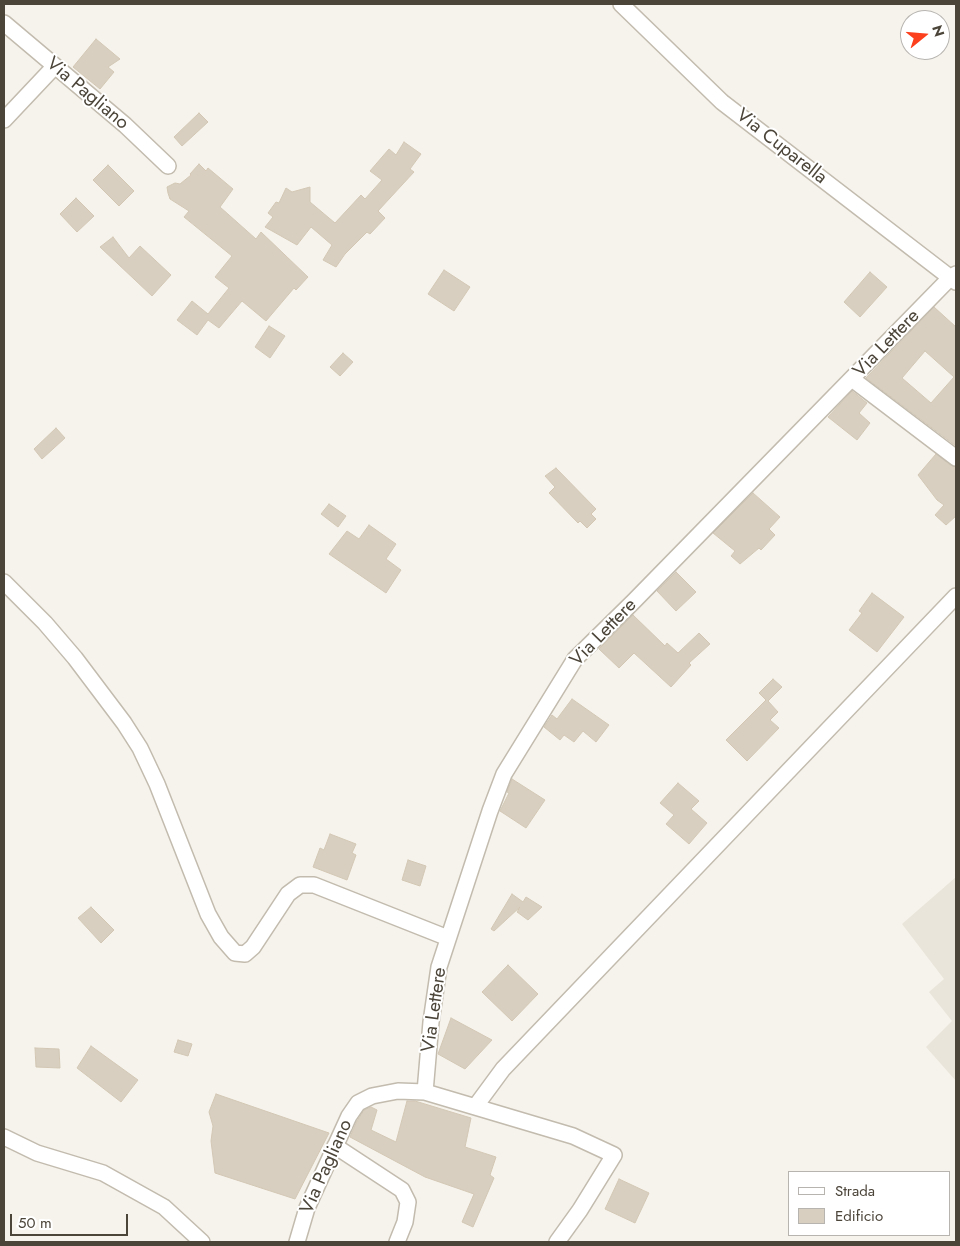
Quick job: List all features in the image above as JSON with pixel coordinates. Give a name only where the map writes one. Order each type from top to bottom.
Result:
[{"type":"street","name":"Via Cuparella","points":[[620,4],[722,102],[954,278]]},
{"type":"street","name":"Via Pagliano","points":[[4,23],[125,125],[168,166]]},
{"type":"street","points":[[4,120],[54,67]]},
{"type":"street","name":"Via Lettere","points":[[425,1092],[439,967],[504,774],[575,659],[634,602],[852,379],[954,278]]},
{"type":"street","points":[[852,379],[956,458]]},
{"type":"street","points":[[4,582],[45,623],[74,658],[124,723],[140,748],[157,784],[208,914],[221,937],[235,953],[244,954],[253,947],[288,894],[300,885],[314,885],[448,938]]},
{"type":"street","points":[[474,1107],[503,1069],[956,596]]},
{"type":"street","name":"Via Pagliano","points":[[297,1242],[307,1208],[349,1116],[358,1103],[372,1096],[398,1091],[425,1092],[573,1136],[614,1154],[580,1210],[557,1242]]},
{"type":"street","points":[[4,1137],[37,1153],[103,1172],[164,1207],[202,1242]]},
{"type":"street","points":[[335,1146],[402,1190],[408,1202],[405,1222],[397,1242]]},
{"type":"shaded area","points":[[956,877],[956,1081],[926,1047],[952,1021],[929,992],[944,979],[902,924]]},
{"type":"building","points":[[96,39],[120,59],[108,67],[114,72],[100,89],[73,67]]},
{"type":"building","points":[[199,113],[208,122],[182,146],[174,137]]},
{"type":"building","points":[[404,142],[421,154],[410,169],[414,172],[378,211],[385,218],[370,234],[367,232],[345,254],[336,267],[323,260],[332,245],[311,227],[297,245],[265,227],[273,217],[268,213],[276,202],[279,203],[286,188],[292,192],[310,187],[310,202],[335,223],[361,195],[365,199],[382,180],[370,171],[389,149],[396,155]]},
{"type":"building","points":[[199,164],[206,171],[208,168],[233,189],[220,207],[256,239],[261,232],[308,277],[296,290],[294,288],[266,321],[242,301],[219,328],[208,320],[197,335],[177,320],[192,301],[208,314],[229,288],[215,277],[232,256],[184,217],[189,211],[170,199],[167,187],[175,183],[180,184],[191,175]]},
{"type":"building","points":[[108,165],[134,191],[119,206],[93,180]]},
{"type":"building","points":[[76,198],[94,216],[77,232],[60,214]]},
{"type":"building","points":[[113,237],[129,258],[140,246],[171,275],[152,296],[100,247]]},
{"type":"building","points":[[444,270],[470,287],[454,311],[428,294]]},
{"type":"building","points":[[870,272],[887,287],[860,317],[844,302]]},
{"type":"building","points":[[934,307],[956,327],[956,446],[866,378]],"holes":[[[925,351],[954,377],[931,403],[902,378]]]},
{"type":"building","points":[[269,326],[285,336],[270,358],[255,347]]},
{"type":"building","points":[[343,353],[353,362],[340,376],[330,367]]},
{"type":"building","points":[[852,391],[867,403],[859,413],[870,423],[857,440],[828,417]]},
{"type":"building","points":[[56,428],[65,438],[42,459],[34,449]]},
{"type":"building","points":[[936,454],[950,465],[956,467],[956,516],[946,525],[935,515],[944,505],[937,500],[918,475]]},
{"type":"building","points":[[556,468],[596,509],[591,514],[596,519],[587,528],[580,521],[578,523],[549,493],[555,487],[545,476]]},
{"type":"building","points":[[753,493],[780,517],[769,529],[775,535],[761,550],[759,548],[740,564],[731,556],[735,551],[713,533]]},
{"type":"building","points":[[329,504],[346,516],[338,527],[321,514]]},
{"type":"building","points":[[369,525],[396,544],[386,559],[401,570],[386,593],[329,554],[347,531],[359,539]]},
{"type":"building","points":[[676,572],[696,592],[676,611],[657,591]]},
{"type":"building","points":[[872,593],[904,617],[877,652],[849,630],[862,613],[859,611]]},
{"type":"building","points":[[633,615],[665,646],[667,643],[678,653],[699,633],[710,644],[689,663],[691,665],[671,687],[634,653],[619,668],[599,649]]},
{"type":"building","points":[[773,679],[782,687],[768,701],[778,712],[770,720],[779,728],[747,761],[726,740],[766,700],[759,693]]},
{"type":"building","points":[[572,699],[609,725],[596,742],[583,731],[574,742],[564,735],[560,740],[544,727],[552,715],[557,719]]},
{"type":"building","points":[[512,779],[545,800],[526,828],[500,811],[509,793],[507,792]]},
{"type":"building","points":[[678,783],[699,801],[691,809],[707,823],[689,844],[666,824],[674,815],[660,803]]},
{"type":"building","points":[[330,834],[356,844],[352,853],[356,855],[347,880],[313,867],[320,848],[324,850]]},
{"type":"building","points":[[408,860],[426,866],[420,886],[402,880]]},
{"type":"building","points":[[512,894],[523,902],[526,897],[542,907],[528,920],[517,912],[520,907],[494,931],[491,929]]},
{"type":"building","points":[[91,907],[114,930],[101,943],[78,918]]},
{"type":"building","points":[[508,965],[538,994],[512,1021],[482,992]]},
{"type":"building","points":[[451,1018],[492,1040],[465,1069],[438,1054]]},
{"type":"building","points":[[178,1040],[192,1044],[188,1056],[174,1052]]},
{"type":"building","points":[[91,1046],[138,1080],[121,1102],[77,1068]]},
{"type":"building","points":[[35,1048],[59,1049],[60,1068],[36,1067]]},
{"type":"building","points":[[216,1094],[329,1133],[295,1199],[215,1173],[211,1141],[213,1126],[209,1112]]},
{"type":"building","points":[[407,1101],[415,1101],[471,1118],[465,1147],[496,1157],[490,1175],[494,1178],[473,1227],[462,1222],[474,1194],[425,1177],[350,1137],[364,1110],[371,1107],[377,1110],[371,1130],[396,1142]]},
{"type":"building","points":[[619,1179],[649,1193],[635,1223],[605,1209]]}]
